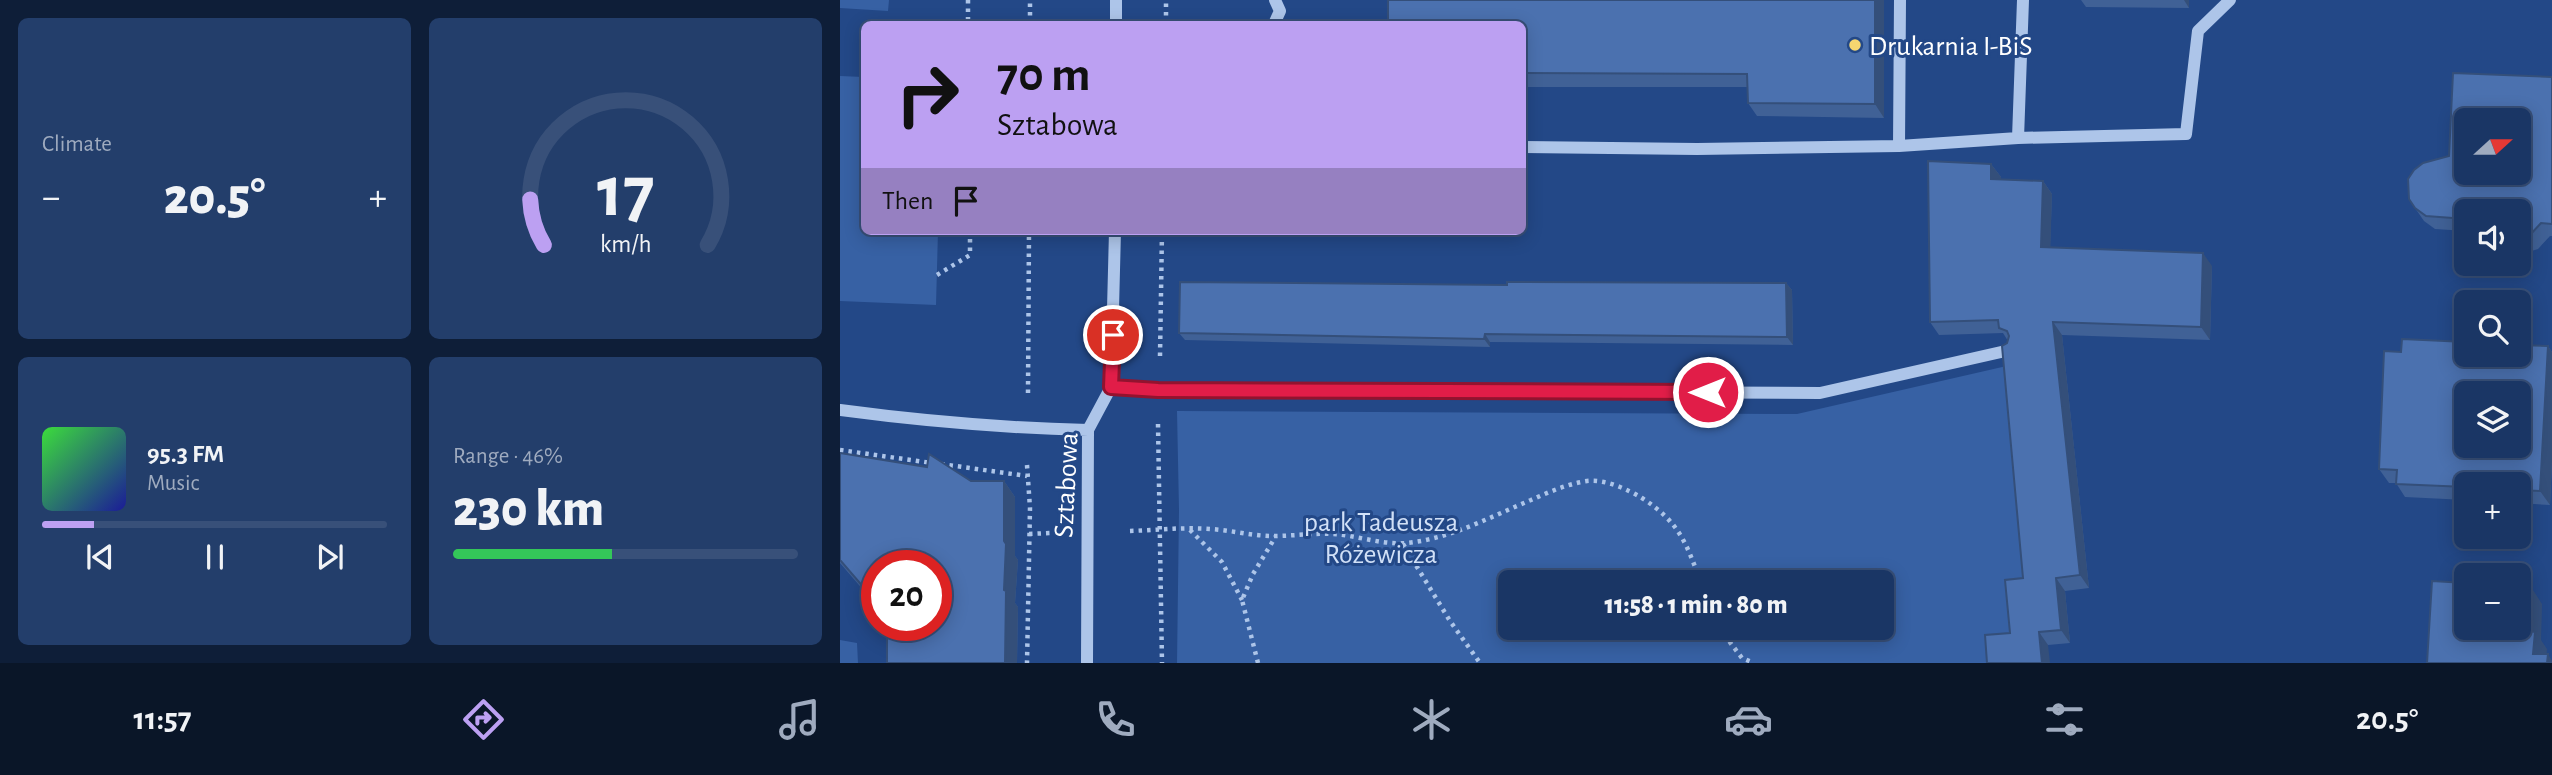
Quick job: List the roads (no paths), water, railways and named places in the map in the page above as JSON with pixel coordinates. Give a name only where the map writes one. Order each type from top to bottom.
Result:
[{"type":"street","points":[[1116,0],[1116,21]]},
{"type":"street","points":[[1275,0],[1280,12],[1276,21]]},
{"type":"street","points":[[1899,146],[1900,0]]},
{"type":"street","points":[[2018,138],[2023,0]]},
{"type":"street","points":[[1526,148],[1899,146],[2018,138],[2186,134],[2198,31],[2230,0]]},
{"type":"street","name":"Sztabowa","points":[[1087,663],[1088,430],[1111,387],[1115,235]]},
{"type":"street","points":[[1111,387],[1158,390],[1820,393],[2010,350]]},
{"type":"street","points":[[840,410],[1011,427],[1088,430]]},
{"type":"place","name":"Drukarnia I-BiS","points":[[1855,45]]},
{"type":"park label","name":"park Tadeusza Różewicza","points":[[1381,537]]}]
